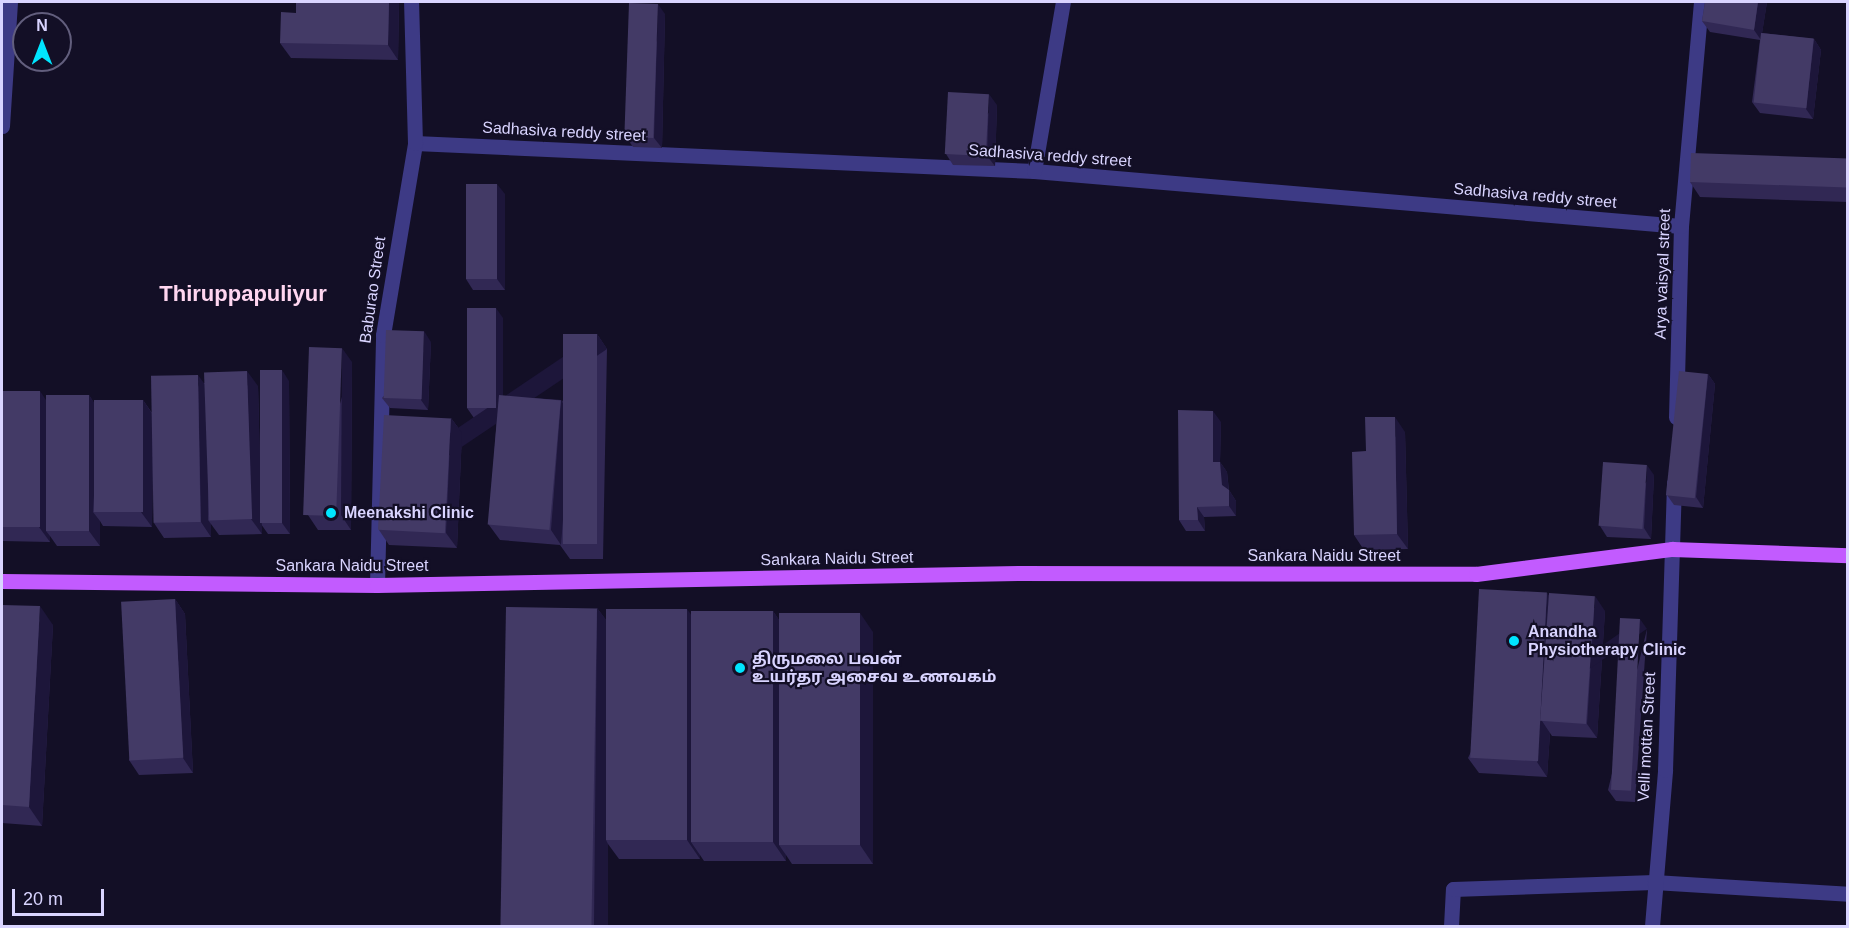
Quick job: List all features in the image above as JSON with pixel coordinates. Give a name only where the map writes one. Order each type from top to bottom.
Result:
[{"type":"main road","name":"Sankara Naidu Street","points":[[2,581],[377,585],[1019,573],[1476,574],[1672,549],[1848,555]]},
{"type":"street","points":[[2,126],[10,2]]},
{"type":"street","name":"Baburao Street","points":[[377,585],[382,335],[415,143],[411,2]]},
{"type":"street","points":[[1034,171],[1063,2]]},
{"type":"street","name":"Arya vaisyal street","points":[[1676,429],[1681,226],[1701,2]]},
{"type":"street","name":"Sadhasiva reddy street","points":[[415,143],[1034,171],[1681,226]]},
{"type":"street","points":[[1672,549],[1675,465]]},
{"type":"street","name":"Velli mottan Street","points":[[1652,927],[1665,770],[1672,549]]},
{"type":"street","points":[[1451,927],[1454,889],[1654,882],[1848,894]]},
{"type":"building","points":[[296,2],[389,2],[388,45],[280,43],[281,12],[296,13]]},
{"type":"building","points":[[1705,2],[1758,2],[1754,30],[1702,21]]},
{"type":"building","points":[[629,3],[658,4],[653,138],[624,137]]},
{"type":"building","points":[[1761,33],[1814,39],[1806,108],[1754,103]]},
{"type":"building","points":[[948,92],[989,94],[986,156],[945,154]]},
{"type":"building","points":[[1691,153],[1848,158],[1847,187],[1690,182]]},
{"type":"building","points":[[466,184],[497,184],[497,279],[466,279]]},
{"type":"building","points":[[467,308],[496,308],[496,408],[467,408]]},
{"type":"building","points":[[386,330],[424,331],[422,399],[384,398]]},
{"type":"building","points":[[563,334],[597,334],[597,544],[563,544]]},
{"type":"building","points":[[309,347],[342,348],[336,516],[303,515]]},
{"type":"building","points":[[260,370],[282,370],[282,523],[260,523]]},
{"type":"building","points":[[247,371],[252,519],[209,520],[204,373]]},
{"type":"building","points":[[1679,371],[1708,374],[1695,498],[1666,495]]},
{"type":"building","points":[[198,375],[201,522],[154,523],[151,376]]},
{"type":"building","points":[[2,391],[40,391],[40,527],[2,527]]},
{"type":"building","points":[[46,395],[89,395],[89,531],[46,531]]},
{"type":"building","points":[[499,395],[561,400],[549,530],[488,525]]},
{"type":"building","points":[[94,400],[143,400],[143,512],[94,512]]},
{"type":"building","points":[[1178,410],[1213,411],[1213,462],[1220,462],[1222,485],[1229,490],[1229,506],[1197,507],[1198,520],[1179,520]]},
{"type":"building","points":[[384,415],[451,419],[445,533],[378,530]]},
{"type":"building","points":[[1365,417],[1395,417],[1397,534],[1354,535],[1352,452],[1366,451]]},
{"type":"building","points":[[1603,462],[1647,465],[1642,529],[1599,526]]},
{"type":"building","points":[[1479,589],[1547,593],[1538,761],[1470,758]]},
{"type":"building","points":[[1549,593],[1595,596],[1586,724],[1540,721]]},
{"type":"building","points":[[175,599],[183,758],[129,761],[121,602]]},
{"type":"building","points":[[2,605],[40,606],[29,807],[2,805]]},
{"type":"building","points":[[506,607],[597,609],[591,926],[500,926]]},
{"type":"building","points":[[606,609],[687,609],[687,840],[606,840]]},
{"type":"building","points":[[1848,610],[1848,640],[1846,640]]},
{"type":"building","points":[[691,611],[773,611],[773,842],[691,842]]},
{"type":"building","points":[[779,613],[860,613],[860,845],[779,845]]},
{"type":"building","points":[[1620,618],[1640,619],[1631,791],[1611,790]]},
{"type":"place","name":"Meenakshi Clinic","points":[[331,513]]},
{"type":"place","name":"Anandha Physiotherapy Clinic","points":[[1514,641]]},
{"type":"place","name":"திருமலை பவன் உயர்தர அசைவ உணவகம்","points":[[740,668]]},
{"type":"district","name":"Thiruppapuliyur","points":[[243,294]]}]
